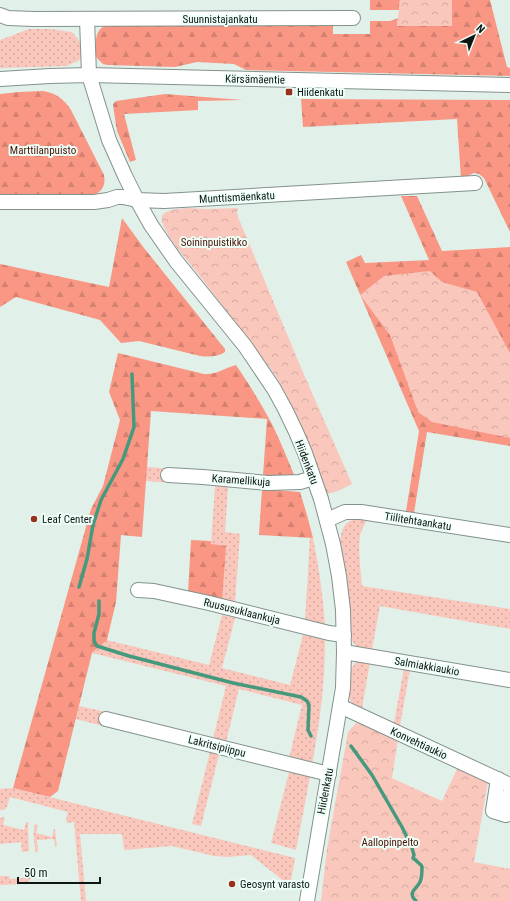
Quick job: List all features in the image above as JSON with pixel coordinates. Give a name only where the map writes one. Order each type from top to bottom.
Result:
[{"type":"street","name":"Suunnistajankatu","points":[[0,15],[8,18],[87,19],[353,18]]},
{"type":"street","points":[[87,19],[89,75]]},
{"type":"street","name":"Kärsämäentie","points":[[0,79],[89,75],[510,85]]},
{"type":"street","name":"Hiidenkatu","points":[[89,75],[109,140],[137,200],[151,225],[176,261],[245,346],[274,389],[296,432],[314,478],[327,520],[339,576],[343,610],[343,688],[329,774],[319,822],[307,901]]},
{"type":"street","name":"Munttismäenkatu","points":[[0,202],[94,202],[117,197],[137,200],[164,201],[475,183]]},
{"type":"street","name":"Karamellikuja","points":[[168,475],[268,482],[300,482],[314,478]]},
{"type":"street","name":"Tiilitehtaankatu","points":[[327,520],[345,512],[361,512],[510,535]]},
{"type":"street","name":"Ruususuklaankuja","points":[[138,590],[154,591],[209,603],[329,633],[344,635]]},
{"type":"street","name":"Salmiakkiaukio","points":[[344,652],[510,680]]},
{"type":"street","name":"Konvehtiaukio","points":[[340,706],[504,782],[493,811],[506,815],[510,793]]},
{"type":"street","name":"Lakritsipiippu","points":[[106,719],[329,774]]},
{"type":"green space","points":[[370,0],[400,0],[399,10],[370,10]]},
{"type":"green space","points":[[400,0],[452,0],[452,26],[397,26]]},
{"type":"green space","points":[[452,0],[490,0],[507,67],[510,68],[510,76],[246,70],[234,64],[197,62],[175,67],[107,65],[103,64],[96,57],[97,35],[106,25],[333,25],[333,34],[370,34],[370,21],[390,21],[398,18],[397,26],[451,26]]},
{"type":"green space","points":[[29,29],[50,29],[72,32],[81,45],[81,58],[78,61],[66,66],[0,68],[0,40]]},
{"type":"green space","name":"Marttilanpuisto","points":[[43,91],[52,93],[66,103],[104,175],[104,185],[101,190],[95,194],[0,195],[0,94]]},
{"type":"green space","points":[[165,94],[243,100],[198,101],[198,110],[124,114],[136,160],[130,162],[117,131],[113,104],[116,101]]},
{"type":"green space","points":[[301,99],[510,100],[510,232],[484,178],[479,174],[474,173],[461,179],[457,119],[303,127]]},
{"type":"green space","points":[[401,196],[417,196],[442,251],[510,247],[510,446],[427,432],[414,513],[406,511],[419,431],[346,262],[361,255],[365,263],[429,260]]},
{"type":"green space","name":"Soininpuistikko","points":[[187,208],[238,208],[238,217],[302,370],[352,484],[338,491],[327,494],[300,423],[277,378],[183,255],[165,229],[162,222],[162,216],[166,212]]},
{"type":"green space","points":[[122,218],[144,248],[225,349],[225,352],[216,356],[200,356],[139,341],[121,343],[100,320],[16,297],[0,307],[0,264],[109,287]]},
{"type":"green space","points":[[430,271],[442,282],[477,292],[510,353],[510,438],[432,422],[418,412],[390,335],[360,295],[384,276]]},
{"type":"green space","points":[[118,353],[204,374],[216,372],[236,365],[273,426],[295,477],[263,475],[267,419],[151,411],[142,537],[121,535],[116,602],[107,640],[92,653],[58,791],[50,797],[13,788],[91,509],[103,486],[120,420],[109,392]]},
{"type":"green space","points":[[147,467],[175,469],[174,483],[146,481]]},
{"type":"green space","points":[[215,486],[228,487],[225,532],[240,534],[235,603],[222,600],[211,544]]},
{"type":"green space","points":[[262,489],[300,492],[313,538],[259,535]]},
{"type":"green space","points":[[367,518],[361,532],[359,544],[362,586],[510,609],[510,629],[380,606],[372,649],[356,646],[350,632],[340,543],[342,531],[347,523],[350,521]]},
{"type":"green space","points":[[310,538],[313,538],[317,560],[325,626],[305,621]]},
{"type":"green space","points":[[191,540],[211,541],[211,544],[226,546],[222,600],[188,592]]},
{"type":"green space","points":[[222,615],[235,618],[222,668],[290,685],[303,635],[325,640],[322,702],[312,764],[289,758],[302,705],[239,689],[226,742],[213,739],[226,686],[92,653],[107,640],[209,665]]},
{"type":"green space","points":[[357,661],[370,662],[362,708],[355,706],[349,697],[351,669]]},
{"type":"green space","points":[[404,668],[410,669],[400,726],[394,723]]},
{"type":"green space","points":[[79,706],[106,712],[103,726],[76,719]]},
{"type":"green space","name":"Aallopinpelto","points":[[358,721],[398,739],[392,778],[442,801],[458,767],[488,781],[474,862],[510,869],[510,901],[321,901],[327,849],[348,732]]},
{"type":"green space","points":[[210,752],[219,755],[201,826],[192,824]]},
{"type":"green space","points":[[289,772],[310,777],[296,850],[271,843]]},
{"type":"green space","points":[[13,788],[295,858],[290,886],[251,855],[227,857],[214,856],[172,846],[124,850],[122,834],[80,834],[86,901],[81,901],[74,822],[67,823],[66,819],[68,812],[10,797],[6,809],[0,810],[0,789]]},
{"type":"green space","points":[[5,817],[3,825],[24,830],[26,822],[29,823],[29,851],[22,852],[21,842],[0,844],[0,818]]},
{"type":"green space","points":[[35,824],[38,825],[36,833],[52,837],[54,829],[55,830],[57,846],[55,847],[54,839],[37,840],[38,852],[35,852]]},
{"type":"green space","points":[[0,876],[9,876],[10,879],[29,876],[31,878],[28,883],[0,885]]},
{"type":"waterway","points":[[79,587],[87,559],[93,525],[101,500],[123,459],[134,427],[132,374]]},
{"type":"waterway","points":[[99,601],[99,614],[94,633],[94,641],[97,646],[129,656],[233,683],[301,697],[307,701],[309,705],[308,730],[311,736]]},
{"type":"waterway","points":[[351,746],[372,775],[402,827],[412,848],[414,855],[413,858],[422,867],[421,880],[412,893],[413,898],[416,901]]},
{"type":"place","name":"Hiidenkatu","points":[[289,92]]},
{"type":"place","name":"Leaf Center","points":[[34,519]]},
{"type":"place","name":"Geosynt varasto","points":[[232,884]]}]
